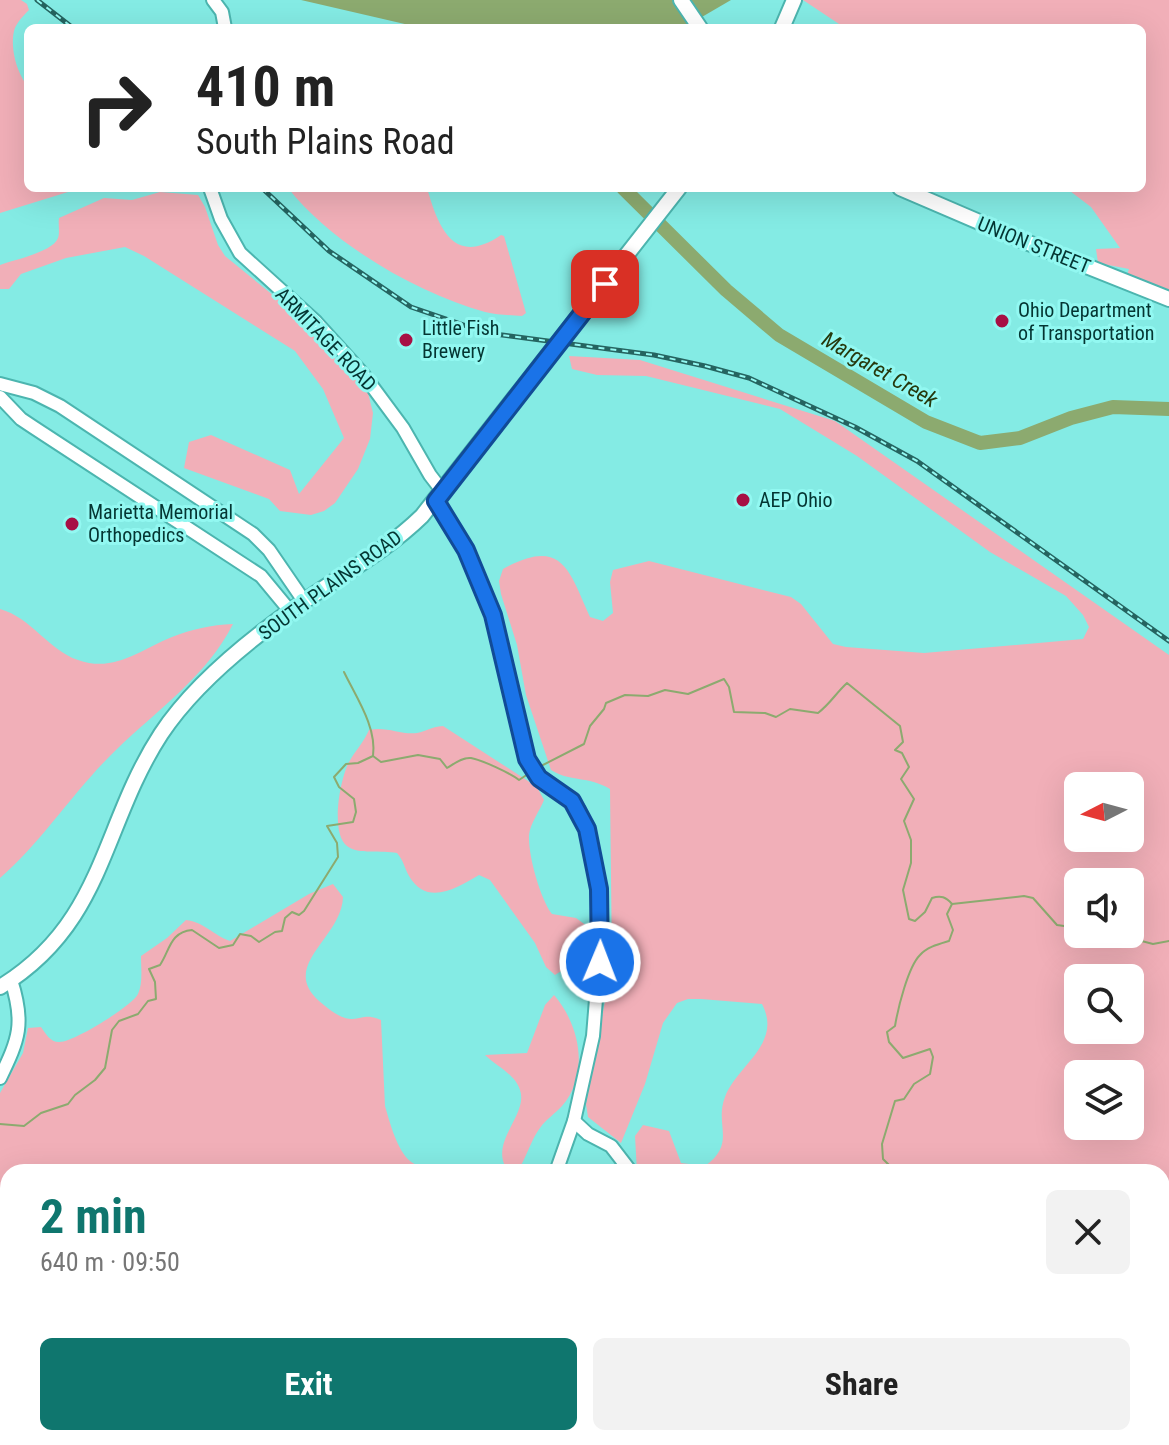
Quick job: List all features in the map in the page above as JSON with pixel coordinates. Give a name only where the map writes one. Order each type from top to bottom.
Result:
[{"type":"main road","points":[[681,0],[697,24]]},
{"type":"main road","points":[[784,24],[794,0]]},
{"type":"main road","name":"SOUTH PLAINS ROAD","points":[[6,984],[40,958],[84,901],[141,770],[171,719],[215,674],[290,611],[409,529],[439,496],[676,192]]},
{"type":"main road","name":"UNION STREET","points":[[909,192],[1169,299]]},
{"type":"street","points":[[213,0],[222,12],[224,24]]},
{"type":"street","name":"ARMITAGE ROAD","points":[[211,192],[221,219],[240,253],[316,322],[363,374],[403,428],[430,475],[493,615],[519,733],[531,766],[539,778],[572,801],[587,829],[599,889],[601,938],[597,999],[585,1081],[574,1121]]},
{"type":"street","points":[[0,384],[34,393],[60,406],[253,534],[269,550],[304,601]]},
{"type":"street","points":[[0,397],[21,419],[261,576],[290,611]]},
{"type":"street","points":[[0,1078],[20,1028],[20,1009],[6,984]]},
{"type":"street","points":[[559,1164],[574,1121],[588,1134],[611,1146],[625,1164]]},
{"type":"shaded area","points":[[0,0],[21,0],[29,10],[15,28],[13,45],[24,81],[24,192],[68,192],[0,213]]},
{"type":"shaded area","points":[[301,0],[731,0],[690,24],[405,24]]},
{"type":"shaded area","points":[[803,0],[1169,0],[1169,299],[1125,281],[1129,269],[1098,263],[1096,249],[1120,248],[1091,207],[1071,192],[1146,192],[1146,24],[839,24]]},
{"type":"shaded area","points":[[160,192],[198,195],[225,256],[279,300],[368,393],[373,413],[370,439],[358,469],[335,503],[324,511],[311,515],[280,511],[269,499],[184,468],[189,442],[211,435],[290,470],[299,494],[344,438],[323,389],[295,351],[125,247],[66,258],[21,274],[9,289],[0,289],[0,265],[55,243],[59,236],[59,218],[104,198],[132,200]]},
{"type":"shaded area","points":[[291,192],[428,192],[436,216],[450,238],[459,245],[471,247],[504,236],[526,313],[522,316],[485,312],[459,304],[404,279],[352,247],[306,209]]},
{"type":"shaded area","points":[[569,356],[640,360],[835,421],[1169,655],[1169,1164],[708,1164],[720,1149],[725,1097],[763,1043],[767,1018],[762,1004],[701,999],[677,1003],[663,1023],[645,1084],[621,1143],[588,1117],[586,1104],[612,963],[610,789],[551,770],[526,695],[517,645],[501,594],[499,581],[503,569],[539,556],[561,563],[576,585],[590,617],[603,621],[613,613],[610,582],[613,570],[649,561],[791,597],[801,604],[833,644],[846,647],[924,653],[1083,639],[1089,627],[1066,596],[990,552],[857,456],[780,409],[646,376],[597,375],[572,369]]},
{"type":"shaded area","points":[[0,609],[21,619],[67,655],[103,664],[126,658],[187,632],[233,624],[195,677],[101,765],[0,878]]},
{"type":"shaded area","points":[[443,726],[528,781],[538,789],[544,800],[529,835],[530,854],[539,887],[552,914],[576,918],[587,926],[578,955],[555,975],[546,967],[535,943],[490,880],[479,875],[442,892],[424,891],[409,876],[397,853],[352,849],[342,839],[338,806],[342,780],[369,730],[417,733]]},
{"type":"shaded area","points":[[333,884],[343,897],[340,912],[309,963],[306,975],[309,988],[319,1001],[342,1017],[381,1020],[385,1106],[401,1150],[415,1164],[0,1164],[0,1093],[23,1053],[28,1028],[41,1027],[56,1042],[66,1041],[114,1014],[138,994],[141,956],[186,920],[198,923],[230,941],[309,894]]},
{"type":"shaded area","points":[[554,995],[570,1020],[578,1050],[576,1079],[562,1106],[536,1133],[521,1164],[505,1164],[502,1151],[519,1109],[520,1090],[510,1075],[485,1055],[527,1053],[545,1005]]},
{"type":"shaded area","points":[[643,1125],[669,1131],[681,1163],[689,1164],[637,1164],[635,1136]]},
{"type":"waterway","name":"Margaret Creek","points":[[627,192],[726,290],[779,335],[926,422],[980,443],[1020,438],[1071,418],[1113,407],[1169,409]]},
{"type":"waterway","points":[[344,672],[369,723],[373,756]]},
{"type":"waterway","points":[[539,767],[584,744],[590,726],[606,703],[625,695],[648,696],[665,690],[688,694],[724,679],[729,687],[734,712],[765,713],[776,717],[790,709],[818,713],[847,683],[900,726],[903,742],[895,750],[902,753],[909,767],[901,779],[914,799],[904,821],[911,840],[911,863],[903,890],[909,919],[915,921],[925,912],[932,898],[943,897],[952,904]]},
{"type":"waterway","points":[[0,1124],[24,1126],[41,1113],[68,1104],[95,1080],[105,1068],[112,1030],[119,1021],[138,1014],[148,1001],[156,999],[155,982],[149,969],[160,965],[179,934],[192,930],[219,948],[233,945],[240,934],[251,936],[259,942],[282,931],[285,918],[292,912],[299,915],[304,911],[338,857],[337,843],[327,826],[353,822],[356,812],[354,799],[339,787],[334,777],[346,764],[358,763],[373,756],[381,762],[418,755],[440,759],[447,768],[471,758],[519,780],[531,772]]},
{"type":"waterway","points":[[888,1164],[883,1159],[882,1144],[895,1101],[904,1099],[914,1084],[930,1074],[933,1057],[930,1049],[903,1058],[889,1042],[887,1032],[895,1026],[904,988],[920,955],[933,946],[949,941],[953,930],[947,914],[952,904],[1024,896],[1033,898],[1057,925],[1064,926]]},
{"type":"waterway","points":[[1144,942],[1153,944],[1169,941]]},
{"type":"railway","points":[[37,0],[68,24]]},
{"type":"railway","points":[[266,192],[329,251],[411,307],[487,333],[654,355],[705,366],[749,378],[855,427],[917,461],[1169,641]]},
{"type":"place","name":"Ohio Department of Transportation","points":[[1002,321]]},
{"type":"place","name":"Little Fish Brewery","points":[[406,340]]},
{"type":"place","name":"AEP Ohio","points":[[743,500]]},
{"type":"place","name":"Marietta Memorial Orthopedics","points":[[72,524]]},
{"type":"route","points":[[600,962],[599,889],[587,829],[572,801],[539,778],[527,759],[493,615],[466,550],[436,501],[605,284]]}]
